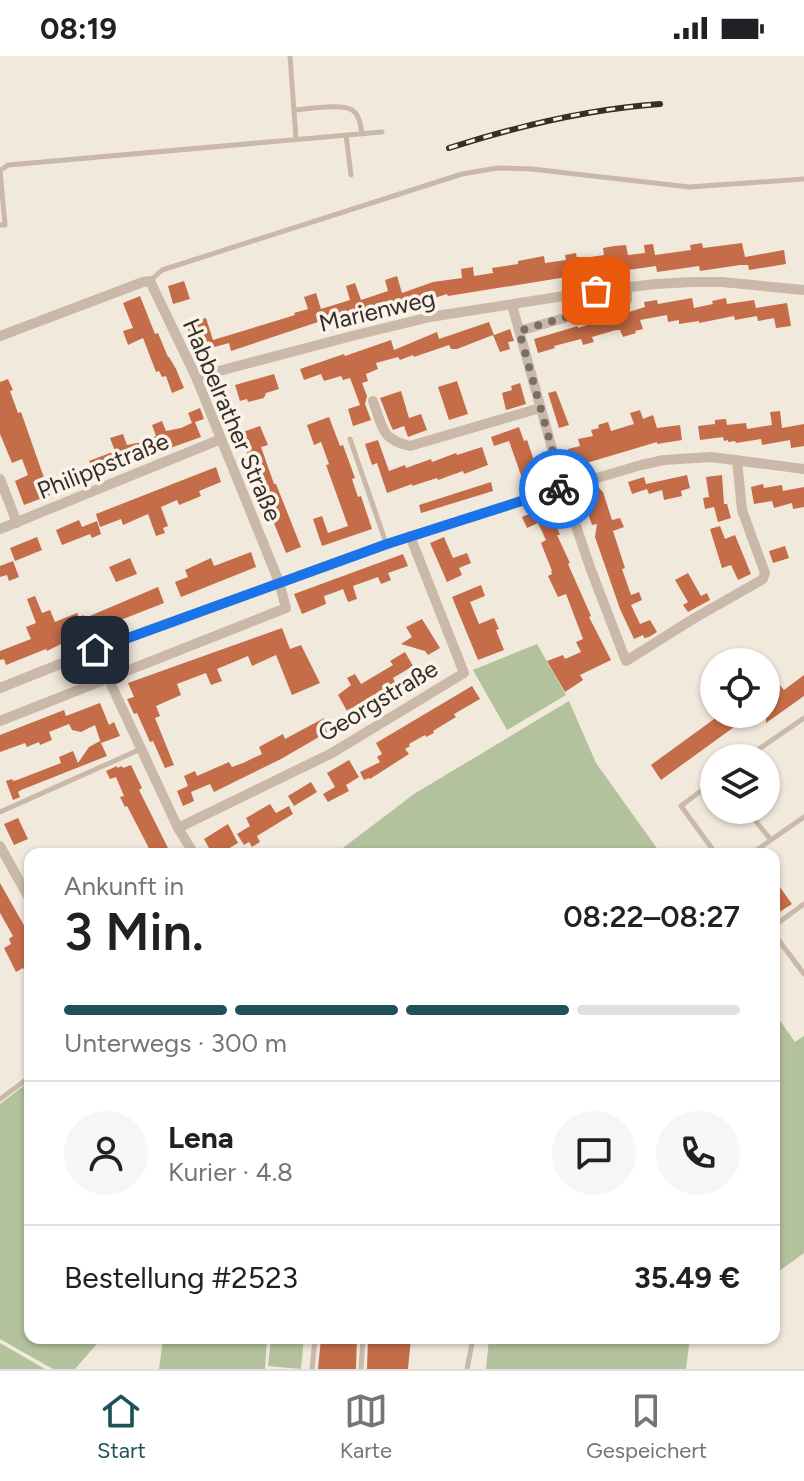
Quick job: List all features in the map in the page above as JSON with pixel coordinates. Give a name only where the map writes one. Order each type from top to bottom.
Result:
[{"type":"street","points":[[0,336],[146,281]]},
{"type":"street","name":"Habbelrather Straße","points":[[146,281],[196,377],[279,582]]},
{"type":"street","name":"Marienweg","points":[[196,377],[430,317],[627,287],[722,282],[804,290]]},
{"type":"street","points":[[519,331],[627,300],[627,287]]},
{"type":"street","points":[[569,296],[573,315]]},
{"type":"street","points":[[512,305],[563,488],[626,661],[763,579],[765,573],[742,510],[737,460]]},
{"type":"street","points":[[373,401],[385,434],[394,442],[410,446],[540,408]]},
{"type":"street","name":"Philippstraße","points":[[0,529],[221,439]]},
{"type":"street","points":[[0,688],[95,650],[410,536],[664,460],[688,457],[737,460],[804,469]]},
{"type":"street","points":[[0,479],[17,523]]},
{"type":"street","name":"Georgstraße","points":[[178,828],[332,753],[464,673],[410,536]]},
{"type":"street","points":[[0,721],[286,608],[279,582]]},
{"type":"street","points":[[95,650],[178,828],[190,848]]},
{"type":"street","points":[[0,846],[24,889]]},
{"type":"lane","points":[[290,56],[296,139]]},
{"type":"lane","points":[[294,110],[353,110],[362,133]]},
{"type":"lane","points":[[0,225],[5,225],[0,170],[8,165],[382,132]]},
{"type":"lane","points":[[346,135],[351,175]]},
{"type":"lane","points":[[146,281],[162,270],[462,174],[497,168],[532,169],[689,187],[804,179]]},
{"type":"lane","points":[[350,439],[387,544]]},
{"type":"lane","points":[[766,744],[804,718]]},
{"type":"lane","points":[[0,812],[141,749]]},
{"type":"lane","points":[[700,792],[681,806],[712,848]]},
{"type":"lane","points":[[760,848],[804,817]]},
{"type":"lane","points":[[758,824],[771,840]]},
{"type":"lane","points":[[780,922],[804,904]]},
{"type":"lane","points":[[780,942],[804,974]]},
{"type":"lane","points":[[0,1099],[24,1081]]},
{"type":"lane","points":[[312,1369],[314,1344]]},
{"type":"lane","points":[[361,1369],[363,1344]]},
{"type":"lane","points":[[467,1369],[472,1344]]},
{"type":"green space","points":[[537,644],[566,695],[507,730],[473,670]]},
{"type":"green space","points":[[569,701],[596,763],[657,848],[343,848],[414,794]]},
{"type":"green space","points":[[780,1021],[795,1042],[804,1036],[804,1253],[780,1271]]},
{"type":"green space","points":[[24,1086],[24,1344],[97,1344],[75,1369],[53,1369],[0,1339],[0,1104]]},
{"type":"green space","points":[[0,1343],[45,1369],[0,1369]]},
{"type":"green space","points":[[162,1344],[267,1344],[265,1369],[159,1369]]},
{"type":"green space","points":[[270,1344],[303,1344],[301,1369],[268,1366]]},
{"type":"green space","points":[[488,1344],[689,1344],[686,1369],[486,1369]]},
{"type":"building","points":[[702,243],[703,248],[742,243],[745,257],[784,250],[786,264],[749,270],[748,265],[740,265],[700,271],[699,266],[657,272],[656,266],[447,294],[409,306],[408,302],[367,314],[366,311],[325,324],[324,320],[231,351],[229,343],[211,348],[209,341],[204,343],[201,334],[191,337],[186,324],[206,318],[213,340],[295,315],[308,309],[304,297],[316,293],[321,309],[350,300],[346,286],[355,283],[361,300],[388,291],[385,280],[397,276],[402,293],[433,282],[462,278],[461,269],[473,267],[474,276],[493,273],[492,268],[544,256],[545,263],[566,260],[565,255],[576,253],[577,259],[604,255],[603,248],[626,245],[628,255],[645,253],[644,245],[653,244],[655,255],[691,250],[690,245]]},
{"type":"building","points":[[184,281],[190,299],[173,304],[168,286]]},
{"type":"building","points":[[140,296],[155,334],[158,333],[184,388],[172,393],[166,376],[162,377],[159,371],[156,372],[143,338],[128,345],[123,331],[133,328],[123,303]]},
{"type":"building","points":[[692,298],[694,308],[726,298],[727,304],[754,300],[756,308],[787,303],[791,326],[776,328],[774,318],[758,321],[757,316],[679,324],[679,320],[668,322],[667,315],[640,320],[643,329],[623,337],[620,330],[616,330],[592,337],[594,342],[583,345],[581,339],[538,353],[534,339],[645,307],[644,302],[657,300],[658,304]]},
{"type":"building","points":[[489,322],[494,335],[510,329],[514,341],[508,342],[510,349],[500,352],[493,335],[457,349],[451,349],[449,345],[414,357],[400,360],[398,357],[376,363],[378,369],[366,374],[368,381],[362,383],[371,420],[353,426],[348,409],[360,405],[350,378],[343,380],[341,376],[324,381],[321,374],[304,380],[300,369],[391,340],[394,350],[437,332],[439,339]]},
{"type":"building","points":[[274,374],[279,389],[266,393],[264,398],[240,401],[235,385]]},
{"type":"building","points":[[8,379],[50,495],[24,505],[15,481],[28,475],[22,459],[12,463],[0,434],[0,382]]},
{"type":"building","points":[[457,381],[468,414],[449,420],[438,387]]},
{"type":"building","points":[[520,383],[526,404],[506,410],[502,393]]},
{"type":"building","points":[[401,391],[409,418],[421,414],[427,430],[408,437],[404,426],[393,430],[380,398]]},
{"type":"building","points":[[556,391],[569,425],[559,428],[548,393]]},
{"type":"building","points":[[200,408],[204,419],[195,422],[201,437],[97,474],[93,470],[89,461],[115,451],[110,438],[123,434],[127,445],[142,442],[156,436],[152,425],[162,421],[166,431],[181,428],[192,423],[188,413]]},
{"type":"building","points":[[640,410],[643,419],[653,415],[657,428],[680,425],[682,440],[657,442],[573,467],[568,449],[580,446],[578,439],[593,436],[591,430],[608,422],[611,431],[634,424],[630,413]]},
{"type":"building","points":[[780,411],[782,428],[804,424],[804,446],[791,448],[790,440],[762,445],[761,439],[736,443],[724,441],[723,437],[700,440],[698,426],[726,419],[727,425],[746,423],[747,429],[772,425],[770,412]]},
{"type":"building","points":[[329,417],[340,446],[343,445],[358,497],[361,496],[372,529],[322,546],[313,519],[322,516],[328,533],[348,526],[321,442],[314,445],[307,425]]},
{"type":"building","points":[[260,426],[268,445],[261,447],[301,547],[286,553],[240,433]]},
{"type":"building","points":[[519,427],[539,475],[523,481],[509,441],[494,446],[491,437]]},
{"type":"building","points":[[378,440],[389,471],[482,447],[488,465],[387,493],[377,463],[372,465],[365,444]]},
{"type":"building","points":[[216,467],[221,482],[199,491],[201,496],[189,501],[179,505],[177,500],[161,507],[168,526],[163,528],[165,533],[156,536],[148,514],[123,525],[121,519],[100,527],[96,514]]},
{"type":"building","points":[[687,475],[690,488],[681,491],[682,496],[664,500],[662,490],[649,494],[647,489],[632,494],[628,482],[644,477],[646,484]]},
{"type":"building","points":[[722,475],[724,504],[727,504],[731,518],[718,522],[714,507],[705,509],[703,498],[709,497],[706,477]]},
{"type":"building","points":[[491,482],[493,491],[421,513],[419,505]]},
{"type":"building","points":[[763,484],[764,488],[782,485],[783,491],[804,487],[804,507],[793,509],[792,503],[774,508],[772,501],[754,504],[751,487]]},
{"type":"building","points":[[597,486],[603,492],[612,520],[620,518],[624,527],[613,531],[631,595],[639,592],[642,600],[631,605],[640,624],[650,620],[657,632],[649,637],[644,638],[643,635],[634,639],[595,537],[597,524],[592,525],[583,499],[595,495],[592,488]]},
{"type":"building","points":[[550,505],[558,521],[555,522],[560,535],[557,535],[568,564],[589,617],[611,660],[580,675],[583,680],[565,692],[547,661],[563,655],[565,659],[581,652],[576,642],[583,639],[566,594],[558,597],[548,576],[552,571],[541,543],[546,540],[538,523],[527,528],[522,517]]},
{"type":"building","points":[[79,520],[82,527],[97,521],[101,534],[92,538],[90,534],[62,545],[56,530]]},
{"type":"building","points":[[720,526],[725,539],[735,535],[751,574],[738,580],[731,565],[722,568],[710,529]]},
{"type":"building","points":[[37,537],[42,550],[15,561],[10,548]]},
{"type":"building","points":[[444,537],[453,558],[467,553],[471,563],[459,568],[462,575],[447,582],[430,543]]},
{"type":"building","points":[[785,546],[789,558],[773,563],[769,551]]},
{"type":"building","points":[[251,552],[256,567],[181,597],[175,582],[188,577],[185,570],[211,558],[214,566]]},
{"type":"building","points":[[403,554],[408,566],[388,573],[391,580],[381,584],[378,577],[353,586],[357,599],[348,602],[343,589],[324,596],[326,604],[302,614],[294,594]]},
{"type":"building","points":[[130,558],[137,574],[116,582],[109,567]]},
{"type":"building","points":[[13,561],[19,577],[9,581],[7,575],[0,577],[0,566]]},
{"type":"building","points":[[688,573],[701,596],[707,593],[710,600],[688,612],[683,605],[688,602],[675,580]]},
{"type":"building","points":[[481,585],[485,596],[470,602],[479,624],[494,618],[504,650],[478,660],[452,597]]},
{"type":"building","points":[[158,587],[164,603],[95,630],[93,625],[67,635],[69,640],[47,651],[6,665],[4,659],[0,660],[0,651],[31,639],[26,627],[36,623],[27,599],[35,596],[42,613],[50,610],[55,622],[77,613],[85,618]]},
{"type":"building","points":[[422,619],[440,648],[428,655],[425,651],[401,644],[412,637],[406,627]]},
{"type":"building","points":[[282,628],[290,649],[301,645],[320,683],[292,695],[276,655],[252,666],[248,656],[217,669],[222,681],[211,685],[206,673],[177,684],[181,695],[156,706],[160,716],[155,718],[174,765],[165,768],[153,741],[150,742],[127,699],[134,697],[128,683]]},
{"type":"building","points":[[405,652],[413,666],[393,678],[395,682],[347,711],[338,695],[351,685],[347,678],[355,674],[361,684],[393,665],[390,661]]},
{"type":"building","points":[[804,675],[804,696],[780,713],[780,685],[784,690]]},
{"type":"building","points":[[472,686],[480,699],[454,714],[456,717],[434,733],[409,744],[405,749],[409,754],[364,780],[360,772],[380,762],[377,757],[382,754],[376,743]]},
{"type":"building","points":[[100,703],[109,725],[114,722],[120,736],[101,743],[95,725],[81,732],[72,730],[69,724],[49,732],[52,740],[40,745],[39,742],[27,747],[25,743],[0,752],[0,735],[64,710],[66,716]]},
{"type":"building","points":[[324,718],[331,730],[214,792],[210,784],[191,792],[194,801],[183,806],[177,791],[188,786],[184,776],[195,771],[197,776],[229,762],[232,767],[243,763],[262,754],[259,747],[283,734],[285,739]]},
{"type":"building","points":[[702,728],[733,728],[711,744],[700,744],[700,752],[661,780],[651,765]]},
{"type":"building","points":[[100,741],[107,756],[21,790],[18,792],[20,797],[13,800],[6,781],[17,780],[61,763],[59,757],[73,751],[78,763],[89,747]]},
{"type":"building","points":[[349,760],[359,777],[346,785],[349,791],[328,802],[323,794],[335,787],[327,773]]},
{"type":"building","points":[[131,765],[142,788],[139,790],[168,848],[149,848],[125,807],[116,777],[110,779],[106,771],[117,766],[123,768]]},
{"type":"building","points":[[311,782],[317,792],[294,806],[288,796]]},
{"type":"building","points":[[270,804],[276,813],[289,806],[293,814],[257,836],[260,842],[252,847],[249,842],[244,845],[237,834],[250,826],[246,818]]},
{"type":"building","points":[[18,818],[28,839],[14,845],[4,824]]},
{"type":"building","points":[[228,824],[238,843],[229,848],[209,848],[204,839]]},
{"type":"building","points":[[0,883],[24,925],[24,970],[16,972],[4,948],[11,944],[9,939],[13,936],[0,913]]},
{"type":"building","points":[[780,887],[792,904],[780,912]]},
{"type":"building","points":[[320,1344],[357,1344],[356,1369],[318,1369]]},
{"type":"building","points":[[368,1344],[410,1344],[408,1369],[367,1369]]},
{"type":"railway","points":[[449,148],[553,120],[660,104]]},
{"type":"way so far","points":[[559,489],[563,488],[519,331],[573,315],[569,296],[596,291]]},
{"type":"route","points":[[95,650],[447,523],[559,489]]}]
